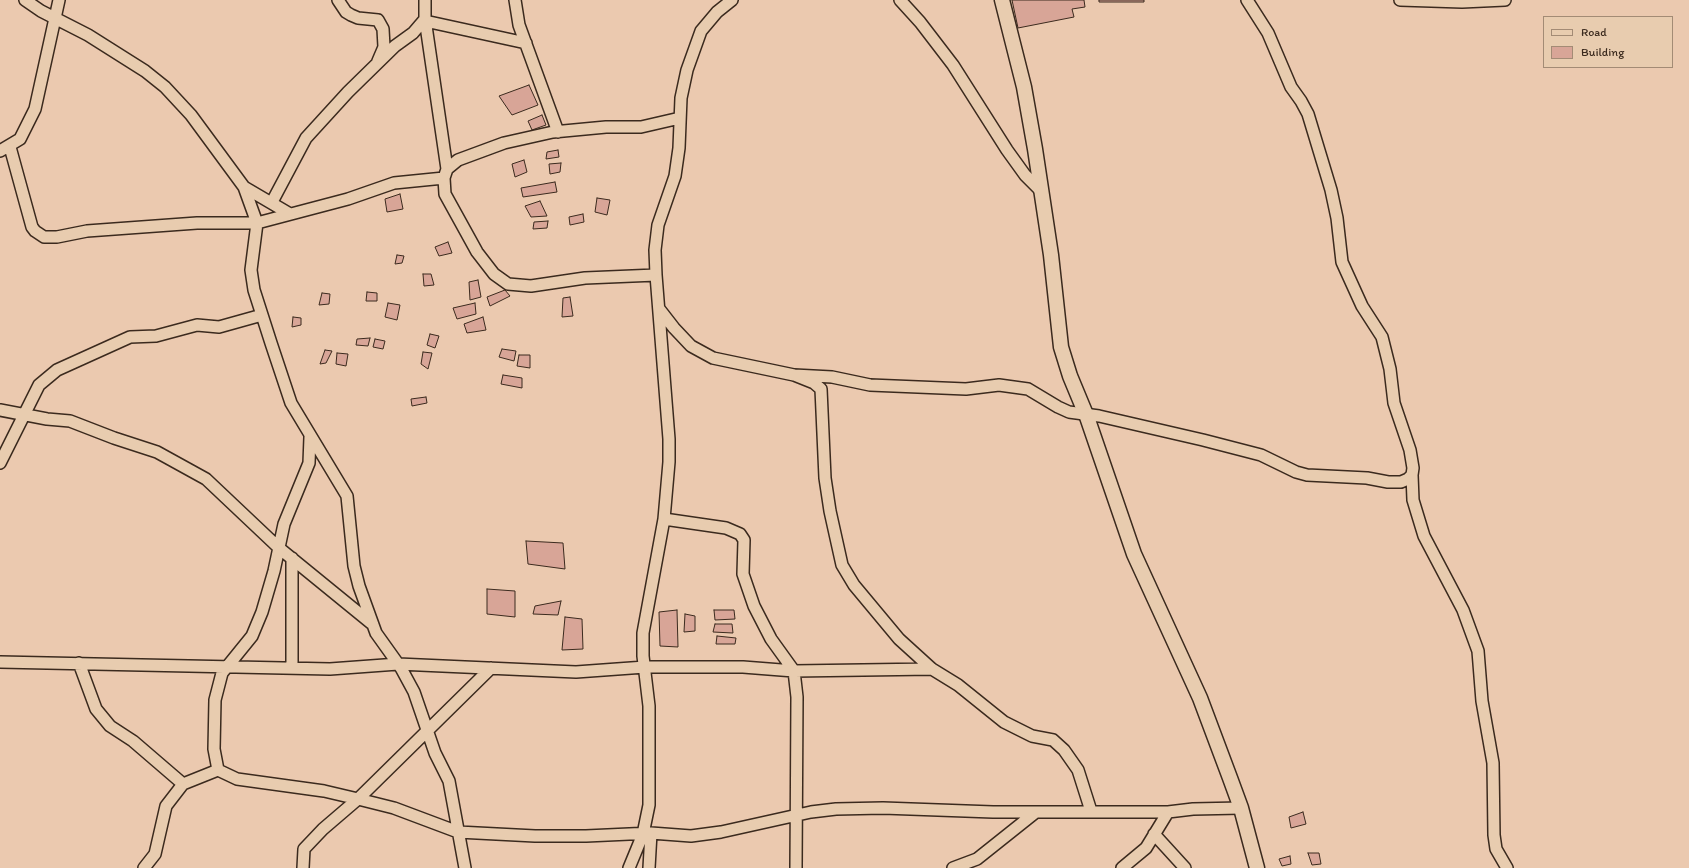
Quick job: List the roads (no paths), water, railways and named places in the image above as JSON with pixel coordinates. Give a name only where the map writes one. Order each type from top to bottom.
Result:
[{"type":"street","points":[[25,0],[88,35],[139,67],[165,87],[191,115],[244,187],[257,223],[251,270],[254,290],[262,315],[291,403],[310,437],[338,478],[347,496],[354,566],[359,586],[376,633],[398,664],[414,692],[435,753],[449,781],[465,868]]},
{"type":"street","points":[[59,0],[35,109],[20,139],[5,149],[32,227],[44,237],[57,238],[87,231],[197,224],[257,223],[394,183],[446,173],[458,160],[504,144],[558,132],[606,127],[641,127],[680,118]]},
{"type":"street","points":[[338,0],[351,16],[378,20],[383,30],[384,47],[378,63]]},
{"type":"street","points":[[425,0],[425,20],[446,173],[445,194],[477,252],[494,274],[508,284],[531,286],[585,278],[656,275]]},
{"type":"street","points":[[515,0],[519,25],[558,132]]},
{"type":"street","points":[[649,868],[647,833],[649,798],[649,706],[643,633],[664,519],[669,439],[655,250],[658,225],[675,176],[680,148],[680,118],[687,70],[701,31],[717,12],[732,0]]},
{"type":"street","points":[[900,0],[920,22],[953,65],[1007,150],[1025,175],[1041,191]]},
{"type":"street","points":[[1002,0],[1024,86],[1051,255],[1062,347],[1070,376],[1086,416],[1134,554],[1148,580],[1200,698],[1241,808],[1257,868]]},
{"type":"street","points":[[1247,0],[1268,33],[1291,87],[1308,114],[1331,190],[1337,218],[1342,262],[1362,306],[1382,337],[1390,368],[1394,403],[1410,450],[1413,500],[1424,536],[1463,610],[1478,651],[1482,701],[1493,763],[1494,835],[1496,849],[1507,868]]},
{"type":"street","points":[[1400,0],[1462,2],[1505,0]]},
{"type":"street","points":[[272,202],[306,138],[348,92],[378,63],[413,33],[425,20]]},
{"type":"street","points":[[425,20],[526,43]]},
{"type":"street","points":[[244,187],[272,202],[290,214]]},
{"type":"street","points":[[660,309],[674,328],[691,346],[713,358],[794,375],[832,377],[870,386],[966,389],[999,385],[1028,388],[1058,407],[1086,416],[1099,416],[1254,453],[1296,472],[1307,475],[1367,478],[1388,482],[1401,482],[1412,475]]},
{"type":"street","points":[[0,463],[39,385],[57,370],[130,337],[156,336],[197,325],[219,327],[262,315]]},
{"type":"street","points":[[794,375],[814,383],[821,389],[825,478],[842,565],[854,585],[881,620],[932,669],[958,685],[1004,722],[1032,736],[1053,740],[1064,750],[1078,770],[1092,811]]},
{"type":"street","points":[[0,410],[70,421],[114,438],[157,452],[206,479],[279,548],[372,623]]},
{"type":"street","points":[[218,770],[214,749],[215,700],[222,674],[252,636],[262,612],[284,524],[309,464],[310,437]]},
{"type":"street","points":[[664,519],[726,528],[740,534],[744,540],[743,574],[754,606],[771,639],[794,671],[797,697],[796,868]]},
{"type":"street","points":[[292,558],[292,667]]},
{"type":"street","points":[[0,662],[330,668],[398,664],[576,672],[645,667],[743,667],[794,671],[932,669]]},
{"type":"street","points":[[79,663],[96,709],[110,726],[133,741],[183,784]]},
{"type":"street","points":[[303,868],[304,849],[323,829],[358,799],[491,668]]},
{"type":"street","points":[[144,868],[155,854],[166,806],[183,784],[218,770],[237,779],[300,787],[394,808],[458,832],[586,836],[647,833],[691,836],[721,832],[836,808],[883,808],[985,812],[1168,812],[1193,809],[1241,808]]},
{"type":"street","points":[[953,868],[980,864],[1036,812]]},
{"type":"street","points":[[1122,868],[1146,848],[1168,812]]},
{"type":"street","points":[[628,868],[647,833]]},
{"type":"street","points":[[1154,834],[1185,868]]}]
